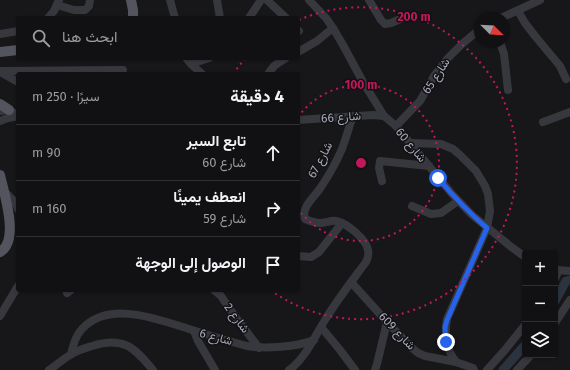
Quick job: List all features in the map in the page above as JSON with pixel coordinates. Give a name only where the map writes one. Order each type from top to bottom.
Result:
[{"type":"main road","points":[[131,0],[133,16]]},
{"type":"main road","points":[[0,52],[16,50]]},
{"type":"main road","points":[[0,104],[11,113]]},
{"type":"main road","points":[[0,175],[10,226],[10,235],[6,246],[0,252]]},
{"type":"street","points":[[50,16],[58,3],[74,10],[85,10],[89,6],[90,0]]},
{"type":"street","points":[[170,0],[174,16]]},
{"type":"street","points":[[217,0],[220,16]]},
{"type":"street","points":[[250,16],[261,0]]},
{"type":"street","points":[[267,0],[284,16]]},
{"type":"street","name":"شارع 60","points":[[309,0],[326,18],[344,45],[363,82],[384,116],[396,126],[458,201],[487,228],[522,255]]},
{"type":"street","points":[[369,0],[385,24],[405,17]]},
{"type":"street","points":[[510,14],[540,0]]},
{"type":"street","points":[[518,11],[525,23],[560,66],[566,79]]},
{"type":"street","points":[[300,51],[333,28]]},
{"type":"street","points":[[0,34],[16,31]]},
{"type":"street","name":"شارع 65","points":[[396,126],[420,101],[434,76],[448,58],[474,34]]},
{"type":"street","points":[[502,48],[508,90]]},
{"type":"street","points":[[270,72],[274,66],[283,60]]},
{"type":"street","points":[[188,61],[200,72]]},
{"type":"street","points":[[0,71],[52,72],[123,70]]},
{"type":"street","points":[[0,71],[16,81]]},
{"type":"street","points":[[543,122],[570,112]]},
{"type":"street","points":[[0,120],[8,118],[11,113]]},
{"type":"street","name":"شارع 66","points":[[300,120],[373,115],[384,116]]},
{"type":"street","name":"شارع 67","points":[[342,223],[334,221],[320,223],[310,222],[301,218],[302,207],[319,190],[333,168],[342,148],[352,116]]},
{"type":"street","points":[[410,143],[438,144],[453,149],[476,171],[485,186],[490,202],[487,228],[445,327],[448,349],[456,362]]},
{"type":"street","points":[[382,182],[379,168],[380,162],[429,166]]},
{"type":"street","points":[[3,190],[16,204]]},
{"type":"street","points":[[412,206],[431,214],[436,214],[441,213],[458,201]]},
{"type":"street","points":[[289,370],[296,364],[314,340],[351,282],[366,262],[368,251],[367,246],[363,241],[342,223],[319,252],[311,257],[300,256]]},
{"type":"street","name":"شارع 609","points":[[351,282],[387,322],[418,353],[425,356],[456,362],[474,369],[487,370]]},
{"type":"street","points":[[0,316],[16,289]]},
{"type":"street","name":"شارع 2","points":[[216,292],[221,296],[259,348]]},
{"type":"street","points":[[556,322],[570,300]]},
{"type":"street","name":"شارع 6","points":[[71,354],[77,336],[82,329],[92,321],[110,314],[137,315],[155,319],[259,348],[308,343],[314,340]]},
{"type":"street","points":[[375,370],[387,322]]},
{"type":"street","points":[[321,327],[354,370]]},
{"type":"street","points":[[487,370],[522,329]]},
{"type":"street","points":[[194,331],[198,341],[215,370]]},
{"type":"street","points":[[491,370],[507,354],[522,335]]},
{"type":"street","points":[[49,370],[71,354],[104,343],[117,342],[130,347],[140,354],[153,370]]},
{"type":"street","points":[[517,370],[528,358]]},
{"type":"waterway","points":[[558,296],[566,281],[570,280]]},
{"type":"waterway","points":[[503,370],[522,348]]},
{"type":"route","points":[[438,178],[472,215],[487,228],[447,320],[445,327],[446,342]]}]
